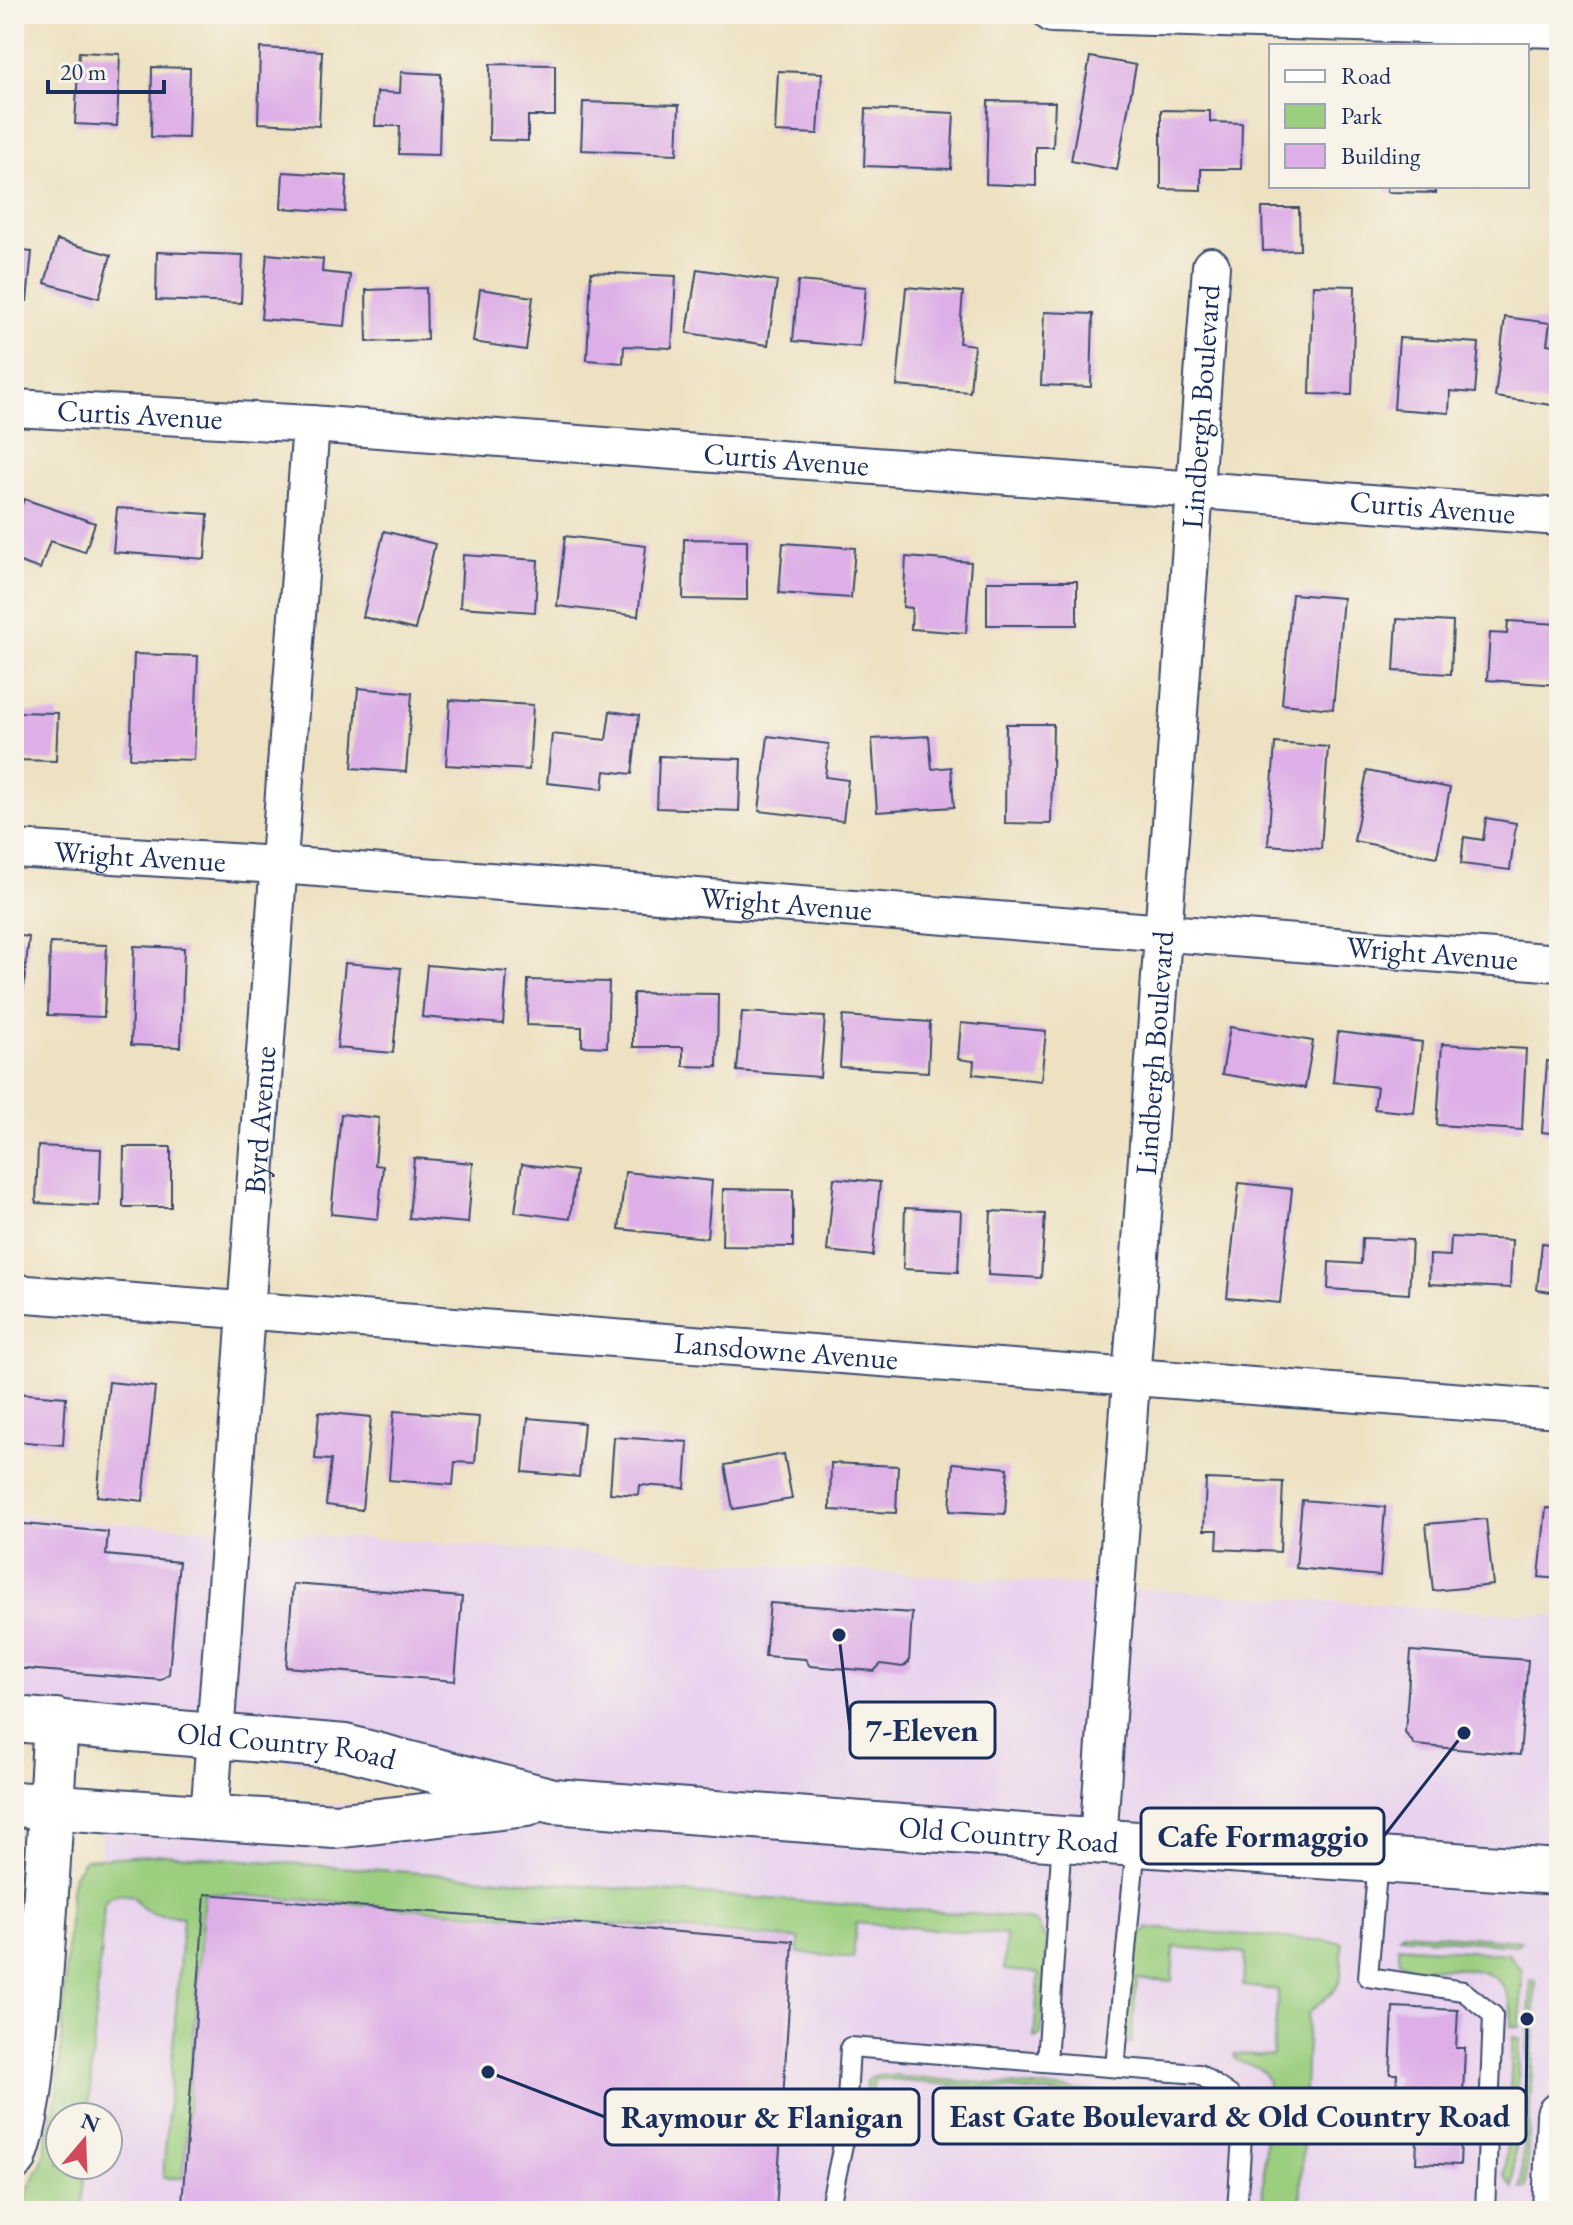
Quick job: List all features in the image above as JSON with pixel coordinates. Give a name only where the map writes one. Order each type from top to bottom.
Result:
[{"type":"main road","name":"Old Country Road","points":[[35,1720],[345,1747],[553,1801],[1559,1872]]},
{"type":"main road","points":[[14,2158],[29,2104],[43,1949],[32,1805],[35,1720]]},
{"type":"main road","name":"Old Country Road","points":[[32,1805],[335,1826],[553,1801]]},
{"type":"main road","points":[[1555,2211],[1559,2115]]},
{"type":"street","points":[[1052,14],[1559,29]]},
{"type":"street","name":"Lindbergh Boulevard","points":[[1099,1841],[1211,266]]},
{"type":"street","name":"Curtis Avenue","points":[[14,408],[311,424],[1559,517]]},
{"type":"street","name":"Byrd Avenue","points":[[209,1818],[311,424]]},
{"type":"street","name":"Wright Avenue","points":[[14,849],[279,865],[1559,963]]},
{"type":"street","name":"Lansdowne Avenue","points":[[14,1293],[1559,1409]]},
{"type":"lane","points":[[1047,2062],[1099,1841]]},
{"type":"lane","points":[[1099,1841],[1115,2067]]},
{"type":"lane","points":[[1378,1861],[1368,1977],[1463,1991],[1493,2015],[1485,2211]]},
{"type":"lane","points":[[829,2211],[845,2135],[850,2047],[1199,2074],[1230,2095],[1242,2136],[1237,2211]]},
{"type":"shaded area","points":[[14,1516],[1559,1616],[1559,2115],[1555,2211],[73,2211],[75,2181],[124,2181],[124,2101],[81,2101],[103,1810],[550,1800],[14,1719]]},
{"type":"green space","points":[[14,1849],[23,1850],[14,1948]]},
{"type":"green space","points":[[164,1854],[1011,1917],[1036,1922],[1047,1941],[1041,2035],[1034,2038],[1039,1973],[1004,1970],[1006,1935],[856,1923],[853,1958],[799,1953],[799,1939],[204,1892],[183,2178],[163,2178],[183,1917],[149,1912],[133,1896],[119,1894],[109,1897],[104,1904],[89,2101],[56,2101],[71,1890],[74,1875],[85,1859]]},
{"type":"green space","points":[[1148,1928],[1342,1942],[1342,1969],[1338,1984],[1308,2013],[1300,2211],[1262,2211],[1268,2082],[1258,2068],[1236,2060],[1234,2054],[1273,2056],[1278,1990],[1243,1986],[1245,1953],[1174,1947],[1172,1981],[1137,1979],[1131,2044],[1126,2040],[1130,1955],[1138,1938]]},
{"type":"green space","points":[[1403,1932],[1521,1941],[1516,1945],[1399,1936]]},
{"type":"green space","points":[[1398,1946],[1509,1954],[1522,1970],[1520,2027],[1511,2026],[1510,2004],[1505,1988],[1495,1978],[1466,1969],[1410,1968],[1400,1961]]},
{"type":"green space","points":[[1531,1980],[1536,1981],[1526,2188],[1521,2189]]},
{"type":"green space","points":[[1513,2037],[1520,2038],[1513,2188],[1505,2175]]},
{"type":"green space","points":[[875,2075],[1209,2100],[1204,2105],[874,2079],[868,2102],[867,2081]]},
{"type":"green space","points":[[44,2153],[44,2181],[84,2181],[81,2211],[17,2211]]},
{"type":"building","points":[[260,48],[322,51],[319,126],[258,123]]},
{"type":"building","points":[[79,52],[120,54],[117,126],[75,124]]},
{"type":"building","points":[[1090,57],[1136,65],[1117,170],[1071,161]]},
{"type":"building","points":[[490,64],[555,65],[555,116],[528,116],[528,141],[489,140]]},
{"type":"building","points":[[152,67],[190,68],[188,138],[151,137]]},
{"type":"building","points":[[778,71],[822,73],[818,134],[775,132]]},
{"type":"building","points":[[401,72],[441,74],[439,155],[399,154],[400,126],[375,126],[377,92],[400,93]]},
{"type":"building","points":[[988,101],[1055,102],[1053,147],[1036,147],[1036,186],[986,184]]},
{"type":"building","points":[[583,102],[679,105],[677,154],[581,150]]},
{"type":"building","points":[[866,109],[954,113],[951,169],[864,166]]},
{"type":"building","points":[[1161,110],[1210,111],[1210,122],[1242,123],[1241,169],[1201,169],[1201,190],[1161,189]]},
{"type":"building","points":[[283,172],[347,176],[345,212],[281,208]]},
{"type":"building","points":[[1387,188],[1436,188],[1436,193],[1387,192]]},
{"type":"building","points":[[1262,208],[1299,208],[1300,250],[1263,251]]},
{"type":"building","points":[[57,240],[111,255],[99,298],[45,283]]},
{"type":"building","points":[[14,250],[32,252],[27,301],[14,300]]},
{"type":"building","points":[[157,252],[243,255],[241,303],[156,300]]},
{"type":"building","points":[[267,254],[323,259],[322,272],[350,275],[345,326],[261,319]]},
{"type":"building","points":[[697,269],[777,281],[768,345],[687,333]]},
{"type":"building","points":[[591,272],[676,276],[672,348],[624,346],[623,363],[587,360]]},
{"type":"building","points":[[798,281],[866,287],[860,347],[793,341]]},
{"type":"building","points":[[1313,285],[1355,286],[1352,395],[1310,394]]},
{"type":"building","points":[[906,287],[963,292],[959,343],[974,345],[970,392],[897,386]]},
{"type":"building","points":[[426,288],[427,340],[367,342],[366,290]]},
{"type":"building","points":[[480,289],[533,297],[526,350],[473,342]]},
{"type":"building","points":[[1044,312],[1093,314],[1091,387],[1041,385]]},
{"type":"building","points":[[1505,317],[1550,323],[1547,344],[1559,346],[1559,406],[1495,397]]},
{"type":"building","points":[[1399,338],[1479,343],[1475,393],[1450,391],[1449,413],[1394,409]]},
{"type":"building","points":[[24,499],[95,523],[85,552],[50,541],[40,569],[14,560],[14,526]]},
{"type":"building","points":[[117,508],[208,514],[205,559],[113,552]]},
{"type":"building","points":[[384,531],[435,544],[415,630],[363,617]]},
{"type":"building","points":[[565,536],[646,546],[638,616],[557,606]]},
{"type":"building","points":[[684,539],[747,540],[747,600],[683,599]]},
{"type":"building","points":[[783,543],[855,548],[851,598],[779,593]]},
{"type":"building","points":[[463,555],[538,560],[535,612],[460,607]]},
{"type":"building","points":[[906,557],[971,562],[966,633],[911,629],[912,608],[903,607]]},
{"type":"building","points":[[987,581],[1077,581],[1077,625],[987,625]]},
{"type":"building","points":[[1292,594],[1343,598],[1333,709],[1282,704]]},
{"type":"building","points":[[1397,619],[1453,622],[1451,674],[1394,671]]},
{"type":"building","points":[[1508,621],[1559,624],[1559,685],[1487,680],[1490,633],[1507,634]]},
{"type":"building","points":[[134,654],[198,656],[194,760],[130,758]]},
{"type":"building","points":[[358,688],[412,693],[406,772],[352,768]]},
{"type":"building","points":[[450,700],[533,705],[529,770],[446,765]]},
{"type":"building","points":[[610,711],[639,715],[632,774],[605,771],[603,789],[547,783],[552,734],[606,740]]},
{"type":"building","points":[[14,712],[58,713],[56,761],[14,760]]},
{"type":"building","points":[[1006,724],[1053,724],[1051,824],[1005,823]]},
{"type":"building","points":[[768,736],[829,744],[825,777],[848,780],[843,821],[759,811]]},
{"type":"building","points":[[929,736],[932,769],[951,767],[954,807],[877,812],[872,739]]},
{"type":"building","points":[[1275,743],[1328,747],[1321,849],[1268,845]]},
{"type":"building","points":[[659,756],[741,759],[739,811],[657,808]]},
{"type":"building","points":[[1367,771],[1450,788],[1437,857],[1354,841]]},
{"type":"building","points":[[1486,818],[1516,823],[1510,870],[1461,864],[1464,837],[1483,840]]},
{"type":"building","points":[[14,935],[29,937],[21,1011],[14,1010]]},
{"type":"building","points":[[50,943],[107,945],[104,1017],[48,1015]]},
{"type":"building","points":[[134,946],[184,948],[181,1047],[131,1045]]},
{"type":"building","points":[[345,963],[401,968],[393,1053],[337,1048]]},
{"type":"building","points":[[427,965],[507,972],[503,1024],[422,1017]]},
{"type":"building","points":[[528,980],[609,982],[607,1047],[582,1046],[582,1027],[527,1025]]},
{"type":"building","points":[[633,993],[718,994],[717,1067],[683,1066],[683,1047],[633,1047]]},
{"type":"building","points":[[742,1012],[825,1017],[820,1077],[737,1071]]},
{"type":"building","points":[[843,1016],[930,1022],[928,1072],[840,1067]]},
{"type":"building","points":[[961,1023],[1046,1031],[1041,1081],[973,1074],[974,1061],[958,1059]]},
{"type":"building","points":[[1230,1027],[1313,1041],[1305,1088],[1222,1074]]},
{"type":"building","points":[[1338,1032],[1422,1042],[1414,1113],[1374,1109],[1377,1087],[1333,1082]]},
{"type":"building","points":[[1442,1044],[1526,1049],[1522,1130],[1437,1125]]},
{"type":"building","points":[[1547,1061],[1559,1062],[1559,1134],[1542,1132]]},
{"type":"building","points":[[341,1114],[379,1118],[375,1165],[383,1166],[378,1219],[331,1214]]},
{"type":"building","points":[[38,1146],[101,1149],[99,1206],[36,1203]]},
{"type":"building","points":[[124,1147],[171,1147],[171,1207],[123,1207]]},
{"type":"building","points":[[414,1158],[473,1163],[468,1223],[409,1218]]},
{"type":"building","points":[[522,1164],[576,1171],[570,1219],[515,1212]]},
{"type":"building","points":[[625,1172],[712,1181],[707,1238],[619,1229]]},
{"type":"building","points":[[834,1178],[880,1182],[873,1256],[827,1251]]},
{"type":"building","points":[[1239,1183],[1292,1189],[1280,1303],[1227,1298]]},
{"type":"building","points":[[723,1189],[793,1190],[793,1247],[722,1246]]},
{"type":"building","points":[[905,1208],[961,1211],[958,1272],[903,1269]]},
{"type":"building","points":[[991,1211],[1045,1214],[1041,1278],[988,1275]]},
{"type":"building","points":[[1451,1237],[1512,1240],[1510,1288],[1429,1284],[1430,1255],[1450,1256]]},
{"type":"building","points":[[1362,1238],[1412,1240],[1409,1294],[1328,1289],[1329,1262],[1361,1264]]},
{"type":"building","points":[[1542,1243],[1559,1245],[1559,1293],[1537,1290]]},
{"type":"building","points":[[109,1382],[155,1387],[143,1501],[97,1496]]},
{"type":"building","points":[[14,1393],[66,1397],[63,1445],[14,1441]]},
{"type":"building","points":[[394,1411],[479,1417],[475,1463],[455,1462],[453,1485],[389,1480]]},
{"type":"building","points":[[319,1412],[371,1417],[362,1510],[326,1505],[331,1460],[315,1459]]},
{"type":"building","points":[[528,1418],[584,1423],[579,1477],[523,1472]]},
{"type":"building","points":[[614,1437],[688,1442],[685,1488],[640,1485],[639,1495],[610,1493]]},
{"type":"building","points":[[784,1454],[792,1499],[733,1509],[725,1465]]},
{"type":"building","points":[[831,1463],[898,1466],[896,1513],[830,1510]]},
{"type":"building","points":[[953,1463],[1008,1468],[1005,1514],[950,1511]]},
{"type":"building","points":[[1206,1479],[1283,1482],[1280,1552],[1217,1549],[1218,1530],[1204,1530]]},
{"type":"building","points":[[1302,1500],[1385,1507],[1380,1576],[1296,1568]]},
{"type":"building","points":[[1546,1508],[1559,1509],[1559,1579],[1539,1577]]},
{"type":"building","points":[[1486,1519],[1493,1585],[1433,1591],[1426,1524]]},
{"type":"building","points":[[14,1523],[108,1532],[106,1555],[179,1562],[169,1674],[161,1680],[14,1668]]},
{"type":"building","points":[[293,1584],[462,1597],[455,1681],[286,1667]]},
{"type":"building","points":[[770,1603],[912,1613],[909,1662],[903,1667],[881,1664],[874,1671],[810,1666],[805,1659],[765,1656]]},
{"type":"building","points":[[1411,1651],[1528,1660],[1520,1755],[1415,1745],[1405,1733]]},
{"type":"building","points":[[205,1894],[793,1941],[776,2211],[162,2211],[162,2204],[182,2205]]},
{"type":"building","points":[[1393,2007],[1458,2010],[1456,2048],[1465,2048],[1460,2165],[1416,2163],[1417,2139],[1394,2138],[1397,2074],[1390,2074]]},
{"type":"place","name":"7-Eleven","points":[[839,1635]]},
{"type":"place","name":"Cafe Formaggio","points":[[1464,1733]]},
{"type":"place","name":"East Gate Boulevard & Old Country Road","points":[[1527,2019]]},
{"type":"place","name":"Raymour & Flanigan","points":[[488,2072]]}]
